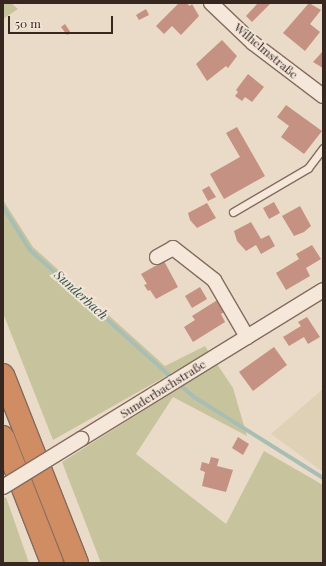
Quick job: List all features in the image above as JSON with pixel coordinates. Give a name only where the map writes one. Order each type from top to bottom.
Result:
[{"type":"highway","points":[[3,375],[78,563]]},
{"type":"highway","points":[[3,437],[52,563]]},
{"type":"street","name":"Wilhelmstraße","points":[[211,3],[253,42],[323,96]]},
{"type":"street","points":[[157,257],[173,248],[214,280],[247,337]]},
{"type":"street","name":"Sunderbachstraße","points":[[3,487],[323,290]]},
{"type":"lane","points":[[233,212],[308,168],[323,148]]},
{"type":"shaded area","points":[[3,3],[11,3],[18,9],[3,19]]},
{"type":"shaded area","points":[[3,200],[33,247],[165,366],[205,346],[209,352],[53,440],[3,313]]},
{"type":"shaded area","points":[[217,364],[233,388],[247,436],[173,397],[136,454],[226,524],[264,451],[323,485],[323,563],[101,563],[62,462]]},
{"type":"shaded area","points":[[323,389],[323,472],[271,434]]},
{"type":"shaded area","points":[[6,497],[29,563],[3,563],[3,499]]},
{"type":"building","points":[[179,3],[186,3],[190,6],[192,4],[199,16],[181,35],[172,26],[164,34],[156,26]]},
{"type":"building","points":[[258,3],[271,3],[252,22],[246,16]]},
{"type":"building","points":[[309,3],[321,10],[310,24],[320,32],[305,51],[283,33]]},
{"type":"building","points":[[146,9],[149,15],[139,20],[136,15]]},
{"type":"building","points":[[65,24],[71,33],[67,35],[61,27]]},
{"type":"building","points":[[222,40],[237,56],[228,68],[226,66],[207,81],[196,64]]},
{"type":"building","points":[[323,51],[323,68],[313,62]]},
{"type":"building","points":[[248,74],[264,87],[252,102],[245,97],[242,101],[235,96],[238,92],[236,90]]},
{"type":"building","points":[[286,105],[322,131],[304,154],[281,137],[289,126],[277,117]]},
{"type":"building","points":[[237,127],[265,176],[224,199],[210,174],[240,157],[226,133]]},
{"type":"building","points":[[209,186],[216,197],[208,201],[202,190]]},
{"type":"building","points":[[274,202],[280,213],[269,219],[263,208]]},
{"type":"building","points":[[207,203],[216,218],[197,228],[190,220],[188,213]]},
{"type":"building","points":[[300,206],[311,226],[304,232],[294,236],[282,216]]},
{"type":"building","points":[[251,222],[261,239],[269,235],[275,246],[261,254],[256,245],[246,251],[237,241],[234,231]]},
{"type":"building","points":[[312,245],[321,259],[306,268],[310,276],[286,290],[276,273],[299,259],[296,254]]},
{"type":"building","points":[[164,261],[178,287],[156,299],[150,290],[148,291],[144,285],[147,284],[141,274]]},
{"type":"building","points":[[200,287],[207,299],[192,308],[185,296]]},
{"type":"building","points":[[219,299],[226,311],[221,314],[225,322],[193,342],[184,327],[195,320],[192,316]]},
{"type":"building","points":[[307,317],[320,337],[308,344],[304,337],[289,346],[283,337],[301,326],[298,322]]},
{"type":"building","points":[[274,347],[287,365],[253,391],[239,372]]},
{"type":"building","points":[[238,437],[249,444],[243,455],[232,448]]},
{"type":"building","points":[[211,457],[219,459],[217,466],[233,470],[226,492],[202,486],[205,472],[200,470],[202,462],[209,464]]},
{"type":"waterway","name":"Sunderbach","points":[[3,207],[30,250],[169,375]]},
{"type":"waterway","name":"Sunderbach","points":[[179,384],[194,397],[323,478]]}]
